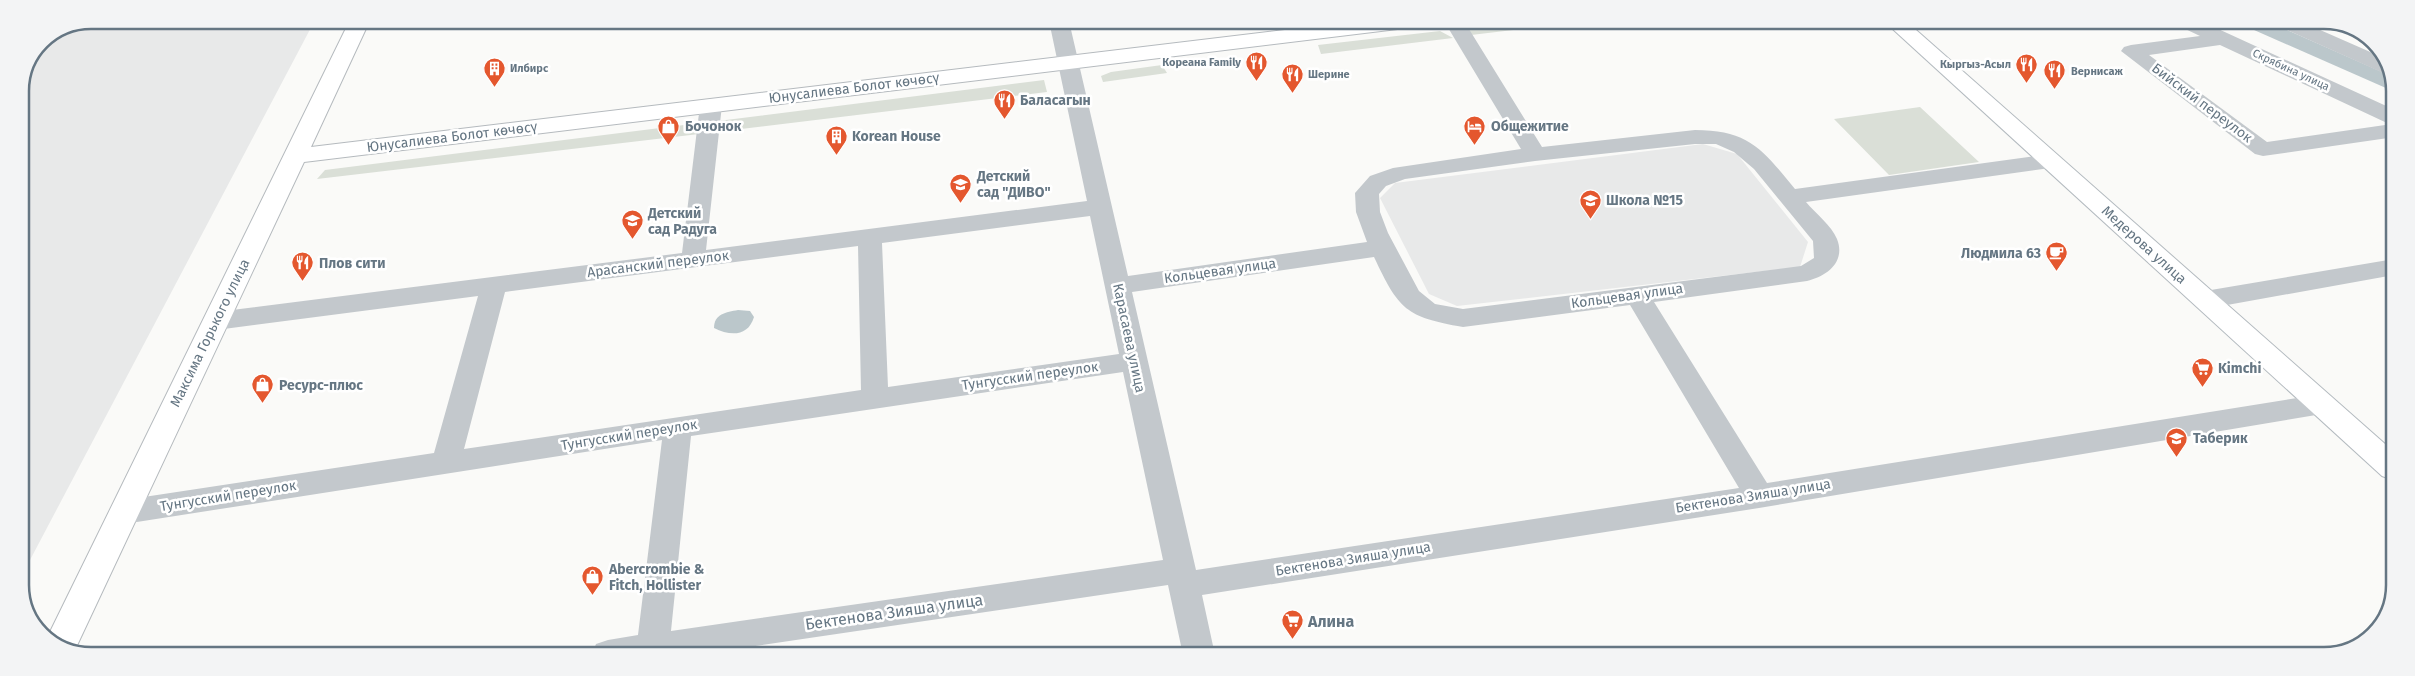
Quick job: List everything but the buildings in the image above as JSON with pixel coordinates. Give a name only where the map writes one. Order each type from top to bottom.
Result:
[{"type":"main road","name":"Максима Горького улица","points":[[63,641],[356,29]]},
{"type":"main road","name":"Юнусалиева Болот көчөсү","points":[[295,156],[1348,29]]},
{"type":"main road","name":"Медерова улица","points":[[1903,29],[2386,462]]},
{"type":"street","name":"Карасаева улица","points":[[1062,29],[1197,647]]},
{"type":"street","points":[[1459,29],[1535,154]]},
{"type":"street","name":"Скрябина улица","points":[[2201,29],[2386,114]]},
{"type":"street","points":[[2300,29],[2381,65]]},
{"type":"street","points":[[2319,38],[2350,34]]},
{"type":"street","name":"Бийский переулок","points":[[2222,39],[2131,51],[2263,149],[2386,131]]},
{"type":"street","points":[[693,260],[711,105]]},
{"type":"street","name":"Кольцевая улица","points":[[1695,137],[1720,138],[1742,147],[1755,158],[1790,197],[1825,240],[1826,261],[1807,272],[1463,318],[1430,312],[1415,303],[1401,284],[1382,248],[1368,211],[1367,193],[1378,181],[1401,173],[1535,154],[1695,137]]},
{"type":"street","points":[[1790,197],[2050,161]]},
{"type":"street","name":"Арасанский переулок","points":[[216,321],[1100,207]]},
{"type":"street","points":[[870,237],[875,398]]},
{"type":"street","name":"Кольцевая улица","points":[[1118,286],[1382,248]]},
{"type":"street","points":[[2205,300],[2386,268]]},
{"type":"street","points":[[446,463],[494,285]]},
{"type":"street","points":[[1637,295],[1759,496]]},
{"type":"street","name":"Тунгусский переулок","points":[[124,512],[678,427],[1134,361]]},
{"type":"street","name":"Бектенова Зияша улица","points":[[653,647],[1182,578],[1759,496],[2322,404]]},
{"type":"street","points":[[653,647],[678,427]]},
{"type":"shaded area","points":[[310,29],[29,562],[29,91],[33,67],[39,56],[56,39],[67,33],[79,30]]},
{"type":"shaded area","points":[[1469,29],[1522,29],[1471,35]]},
{"type":"shaded area","points":[[1440,31],[1453,38],[1321,54],[1318,45]]},
{"type":"shaded area","points":[[1162,65],[1167,73],[1103,82],[1101,76],[1111,72]]},
{"type":"shaded area","points":[[1044,80],[1047,92],[716,132],[718,121]]},
{"type":"shaded area","points":[[1920,107],[1979,162],[1889,175],[1834,119]]},
{"type":"shaded area","points":[[700,123],[699,134],[317,179],[325,170]]},
{"type":"shaded area","name":"Школа №15","points":[[1703,144],[1737,154],[1808,242],[1800,267],[1457,306],[1429,294],[1380,198],[1395,183]]},
{"type":"shaded area","points":[[738,310],[750,311],[754,317],[751,324],[743,331],[732,333],[714,328],[716,320],[721,314]]},
{"type":"waterway","points":[[2268,29],[2385,82]]},
{"type":"place","name":"Кореана Family","points":[[1257,81]]},
{"type":"place","name":"Кыргыз-Асыл","points":[[2027,83]]},
{"type":"place","name":"Илбирс","points":[[494,87]]},
{"type":"place","name":"Вернисаж","points":[[2055,90]]},
{"type":"place","name":"Шерине","points":[[1292,93]]},
{"type":"place","name":"Баласагын","points":[[1004,119]]},
{"type":"place","name":"Бочонок","points":[[669,145]]},
{"type":"place","name":"Общежитие","points":[[1475,145]]},
{"type":"place","name":"Korean House","points":[[836,155]]},
{"type":"place","name":"Детский сад \"ДИВО\"","points":[[961,203]]},
{"type":"place","name":"Школа №15","points":[[1590,219]]},
{"type":"place","name":"Детский сад Радуга","points":[[632,240]]},
{"type":"place","name":"Людмила 63","points":[[2057,272]]},
{"type":"place","name":"Плов сити","points":[[303,282]]},
{"type":"place","name":"Kimchi","points":[[2202,387]]},
{"type":"place","name":"Ресурс-плюс","points":[[263,404]]},
{"type":"place","name":"Таберик","points":[[2177,457]]},
{"type":"place","name":"Abercrombie & Fitch, Hollister","points":[[593,596]]},
{"type":"place","name":"Алина","points":[[1292,640]]}]
